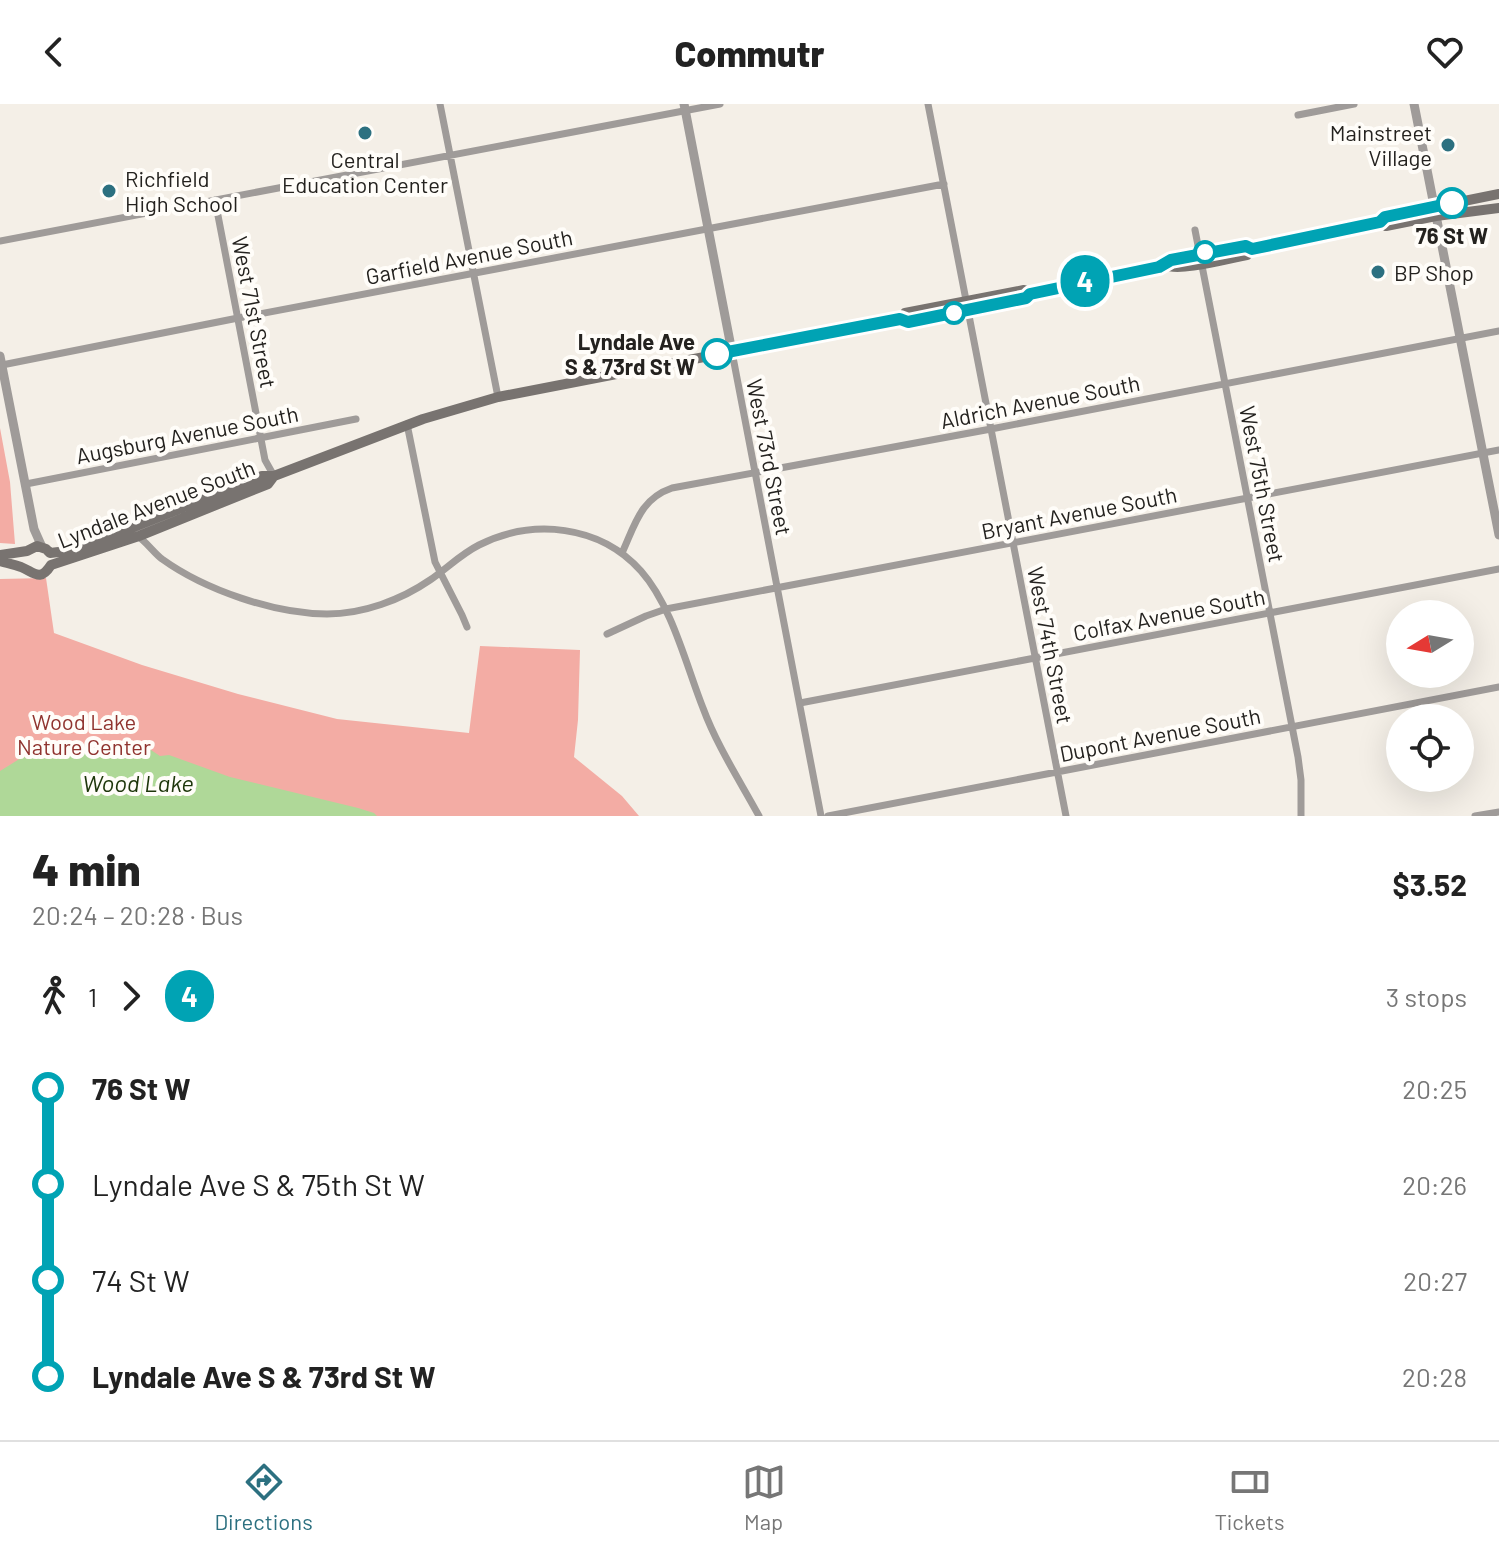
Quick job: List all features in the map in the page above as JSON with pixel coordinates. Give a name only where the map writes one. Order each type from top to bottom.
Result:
[{"type":"main road","name":"Lyndale Avenue South","points":[[0,555],[29,550],[76,550],[262,476],[274,476],[407,424],[498,397],[900,319],[905,313],[1026,298],[1030,294],[1165,265],[1172,268],[1246,246],[1252,249],[1380,222],[1386,226],[1499,194]]},
{"type":"main road","name":"Lyndale Avenue South","points":[[1435,211],[1499,208]]},
{"type":"main road","name":"Lyndale Avenue South","points":[[0,561],[37,575],[46,573],[51,565],[139,536],[268,484],[274,476]]},
{"type":"main road","name":"Lyndale Avenue South","points":[[26,569],[23,559],[29,550]]},
{"type":"main road","name":"Lyndale Avenue South","points":[[46,550],[51,565]]},
{"type":"street","points":[[440,104],[498,397]]},
{"type":"street","points":[[0,241],[685,107],[720,104]]},
{"type":"street","name":"West 74th Street","points":[[928,104],[1066,816]]},
{"type":"street","points":[[1298,115],[1354,104]]},
{"type":"street","points":[[1414,104],[1499,535]]},
{"type":"street","name":"West 73rd Street","points":[[685,107],[821,816]]},
{"type":"street","name":"Garfield Avenue South","points":[[1,361],[944,184]]},
{"type":"street","name":"West 71st Street","points":[[215,200],[265,460],[274,476]]},
{"type":"street","name":"West 75th Street","points":[[1195,230],[1293,727],[1301,780],[1301,816]]},
{"type":"street","name":"Aldrich Avenue South","points":[[622,553],[645,504],[662,492],[1499,331]]},
{"type":"street","points":[[1,361],[34,529],[46,550]]},
{"type":"street","name":"Augsburg Avenue South","points":[[26,484],[356,419]]},
{"type":"street","points":[[407,424],[435,562],[467,627]]},
{"type":"street","name":"Bryant Avenue South","points":[[607,634],[666,609],[1499,450]]},
{"type":"street","points":[[29,550],[34,529]]},
{"type":"street","points":[[126,531],[139,536],[159,557],[199,580],[279,610],[331,614],[382,604],[406,594],[478,546],[499,537],[540,529],[562,529],[604,543],[622,553],[654,587],[666,609],[704,710],[759,816]]},
{"type":"street","name":"Colfax Avenue South","points":[[800,703],[1499,569]]},
{"type":"street","name":"Dupont Avenue South","points":[[828,816],[1499,687]]},
{"type":"street","points":[[1475,816],[1499,812]]},
{"type":"green space","points":[[0,428],[10,482],[15,544],[0,543]]},
{"type":"green space","name":"Wood Lake Nature Center","points":[[46,578],[54,633],[142,665],[337,719],[469,733],[480,646],[580,650],[574,757],[622,796],[639,816],[0,816],[0,579]]},
{"type":"water","name":"Wood Lake","points":[[142,744],[160,756],[169,755],[230,777],[358,808],[377,816],[0,816],[0,771],[21,758],[50,749],[114,756],[127,746]]},
{"type":"bus line","name":"4","points":[[717,354],[900,319],[908,322],[969,311],[1076,283],[1159,267],[1185,256],[1246,246],[1252,249],[1452,203]]},
{"type":"place","name":"Central Education Center","points":[[365,133]]},
{"type":"place","name":"Mainstreet Village","points":[[1448,145]]},
{"type":"place","name":"Richfield High School","points":[[109,191]]},
{"type":"place","name":"76 St W","points":[[1452,203]]},
{"type":"place","name":"BP Shop","points":[[1378,272]]},
{"type":"place","name":"Lyndale Ave S & 73rd St W","points":[[717,354]]}]
